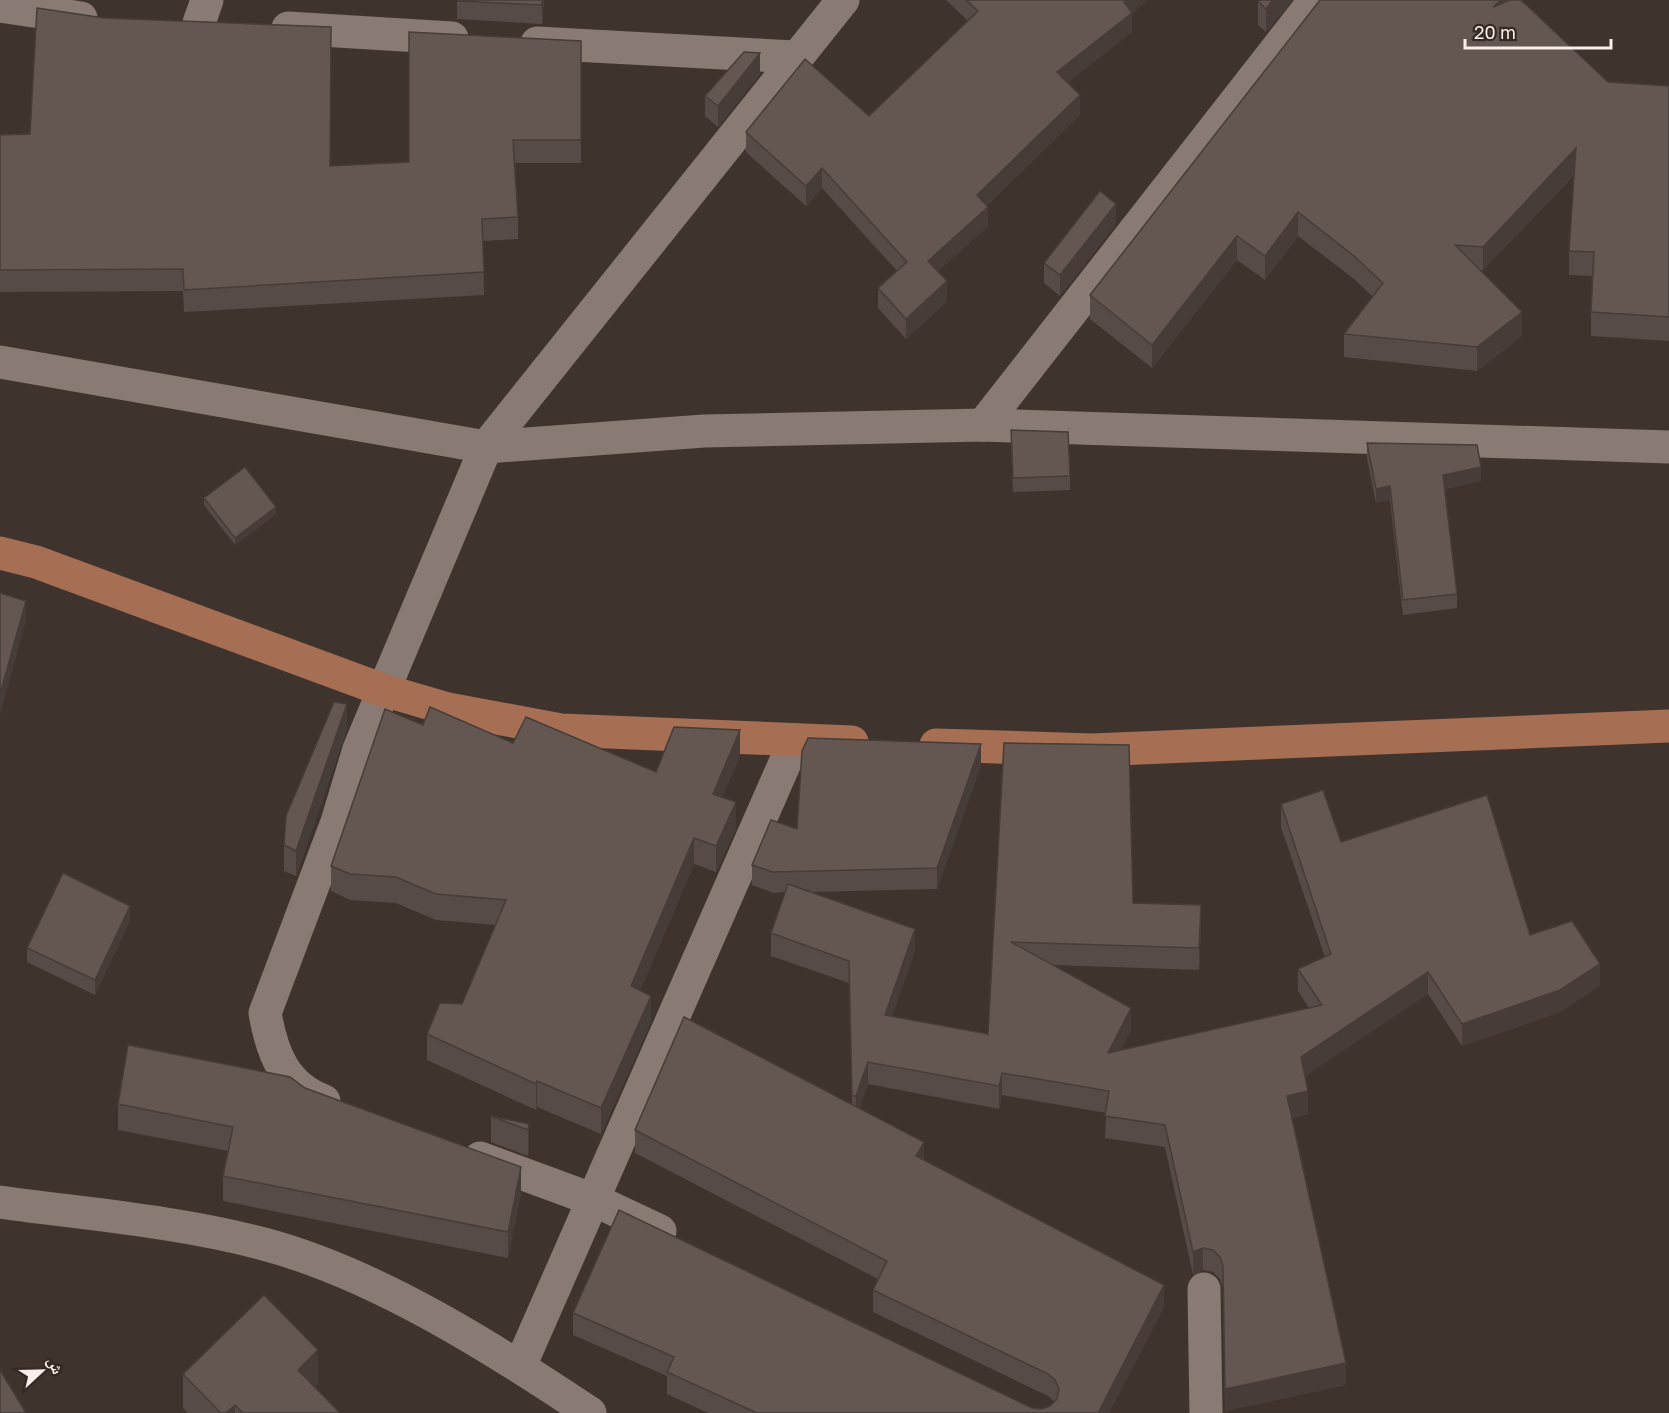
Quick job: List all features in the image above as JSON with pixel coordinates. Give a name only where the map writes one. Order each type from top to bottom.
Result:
[{"type":"main road","points":[[0,553],[36,562],[383,690],[448,709],[561,730],[1092,750],[1669,726]]},
{"type":"street","points":[[354,1112],[311,1096],[290,1080],[278,1063],[270,1040],[265,1013],[337,822],[359,749],[486,447],[795,57],[843,0]]},
{"type":"street","points":[[983,425],[1315,0]]},
{"type":"street","points":[[0,6],[116,21]]},
{"type":"street","points":[[164,22],[203,12],[247,26],[795,57]]},
{"type":"street","points":[[0,362],[486,447],[704,431],[983,425],[1669,447]]},
{"type":"street","points":[[520,1366],[795,740]]},
{"type":"street","points":[[453,1148],[594,1200],[690,1246]]},
{"type":"street","points":[[0,1202],[152,1223],[261,1243],[366,1281],[520,1366],[590,1413]]},
{"type":"street","points":[[1204,1289],[1206,1413]]},
{"type":"building","points":[[542,0],[542,5],[457,1]]},
{"type":"building","points":[[966,0],[1127,0],[1124,2],[1132,13],[1057,72],[1080,95],[977,195],[988,207],[928,261],[947,281],[906,319],[878,288],[907,262],[822,168],[806,186],[746,132],[805,59],[869,116],[978,11]]},
{"type":"building","points":[[1259,0],[1273,0],[1266,9]]},
{"type":"building","points":[[1320,0],[1501,0],[1493,7],[1510,0],[1521,0],[1608,82],[1669,86],[1669,317],[1591,312],[1594,252],[1569,251],[1576,148],[1483,247],[1455,245],[1522,312],[1477,347],[1344,334],[1383,283],[1354,256],[1298,212],[1265,256],[1237,236],[1152,345],[1090,295]]},
{"type":"building","points":[[37,8],[104,18],[331,27],[330,166],[409,162],[409,32],[581,41],[581,140],[513,140],[518,217],[482,219],[484,272],[184,290],[183,269],[0,270],[0,135],[30,134]]},
{"type":"building","points":[[744,52],[760,53],[718,106],[705,96]]},
{"type":"building","points":[[1100,191],[1116,204],[1060,275],[1044,263]]},
{"type":"building","points":[[1011,430],[1068,432],[1070,476],[1013,478]]},
{"type":"building","points":[[1367,443],[1477,445],[1481,467],[1443,475],[1457,594],[1403,600],[1390,486],[1376,489]]},
{"type":"building","points":[[245,467],[276,507],[235,538],[204,498]]},
{"type":"building","points":[[0,593],[26,601],[0,694]]},
{"type":"building","points":[[334,702],[347,704],[296,851],[284,845],[286,816]]},
{"type":"building","points":[[430,707],[513,743],[526,717],[656,772],[674,727],[740,730],[713,794],[736,802],[716,846],[694,838],[631,986],[651,996],[601,1108],[537,1081],[536,1084],[427,1034],[440,1003],[462,1004],[506,900],[436,894],[396,877],[350,874],[331,866],[385,709],[423,725]]},
{"type":"building","points":[[808,738],[981,744],[937,868],[773,872],[752,865],[771,820],[797,829],[802,751]]},
{"type":"building","points":[[1004,743],[1129,745],[1133,903],[1201,905],[1199,948],[1011,942],[1131,1008],[1108,1053],[1322,1005],[1298,969],[1331,954],[1281,804],[1323,790],[1341,842],[1487,795],[1530,935],[1572,921],[1600,964],[1560,990],[1462,1024],[1428,972],[1301,1057],[1308,1091],[1287,1096],[1346,1363],[1225,1389],[1223,1266],[1220,1257],[1213,1250],[1203,1248],[1193,1252],[1165,1125],[1105,1116],[1109,1091],[1002,1073],[999,1086],[868,1062],[856,1096],[852,1096],[849,961],[771,933],[788,884],[915,929],[885,1015],[988,1034]]},
{"type":"building","points":[[63,873],[130,906],[95,980],[27,948]]},
{"type":"building","points":[[684,1017],[924,1142],[916,1156],[1164,1285],[1098,1413],[757,1413],[667,1372],[674,1357],[573,1313],[619,1210],[1032,1408],[1042,1409],[1050,1406],[1057,1399],[1059,1389],[1055,1380],[1048,1374],[873,1290],[887,1261],[635,1130]]},
{"type":"building","points":[[128,1045],[290,1077],[305,1088],[521,1167],[508,1232],[223,1176],[233,1127],[118,1104]]},
{"type":"building","points":[[491,1116],[529,1124],[528,1130]]},
{"type":"building","points":[[264,1295],[318,1350],[298,1370],[340,1413],[243,1413],[235,1405],[226,1413],[221,1413],[183,1374]]},
{"type":"building","points":[[0,1370],[26,1413],[0,1413]]}]
